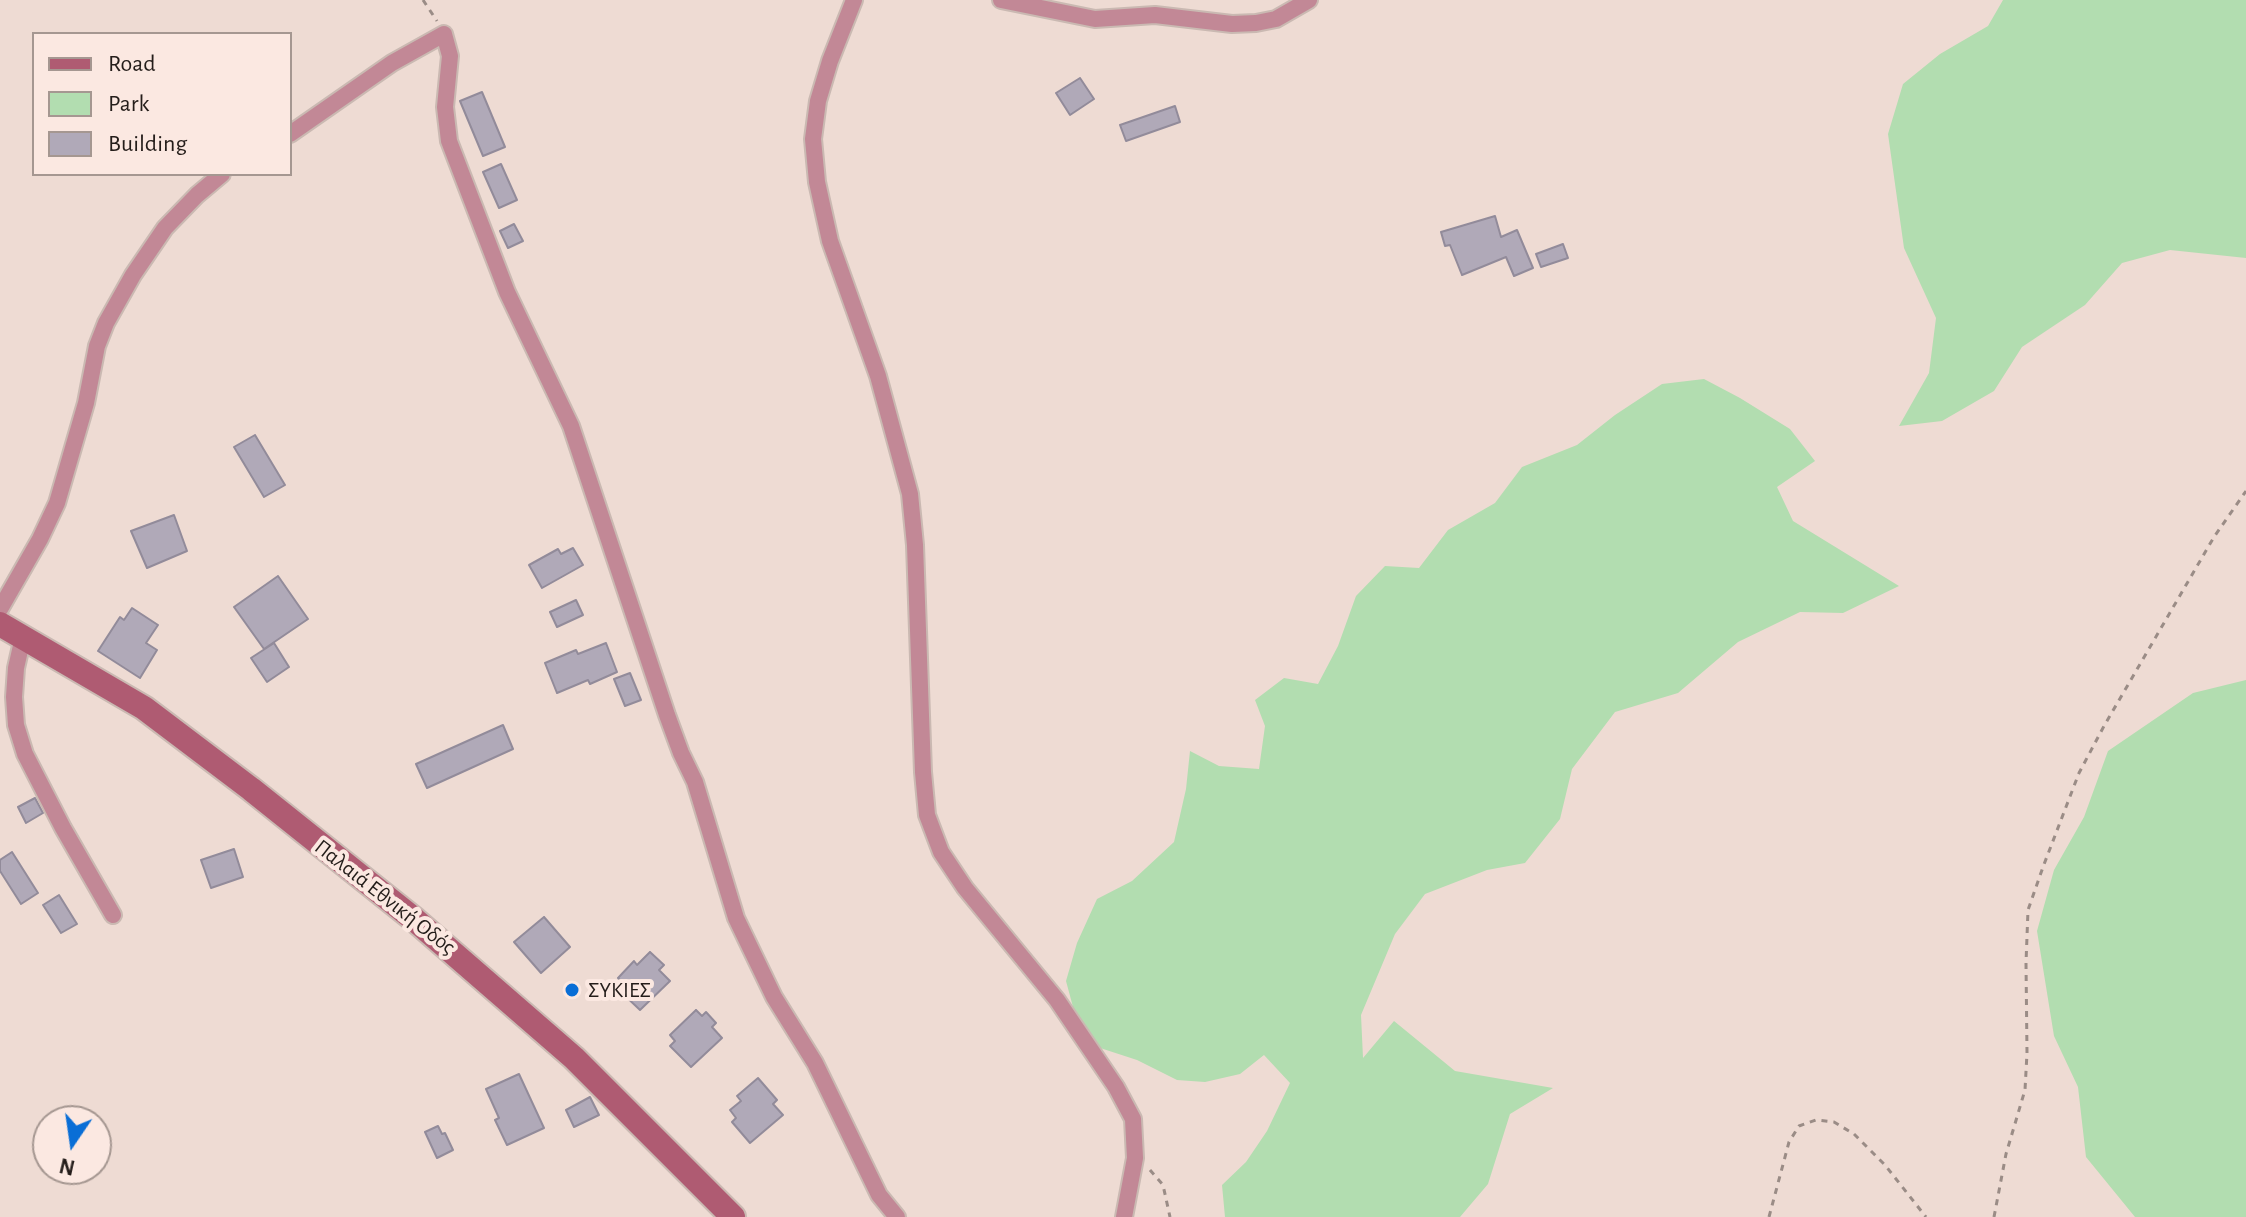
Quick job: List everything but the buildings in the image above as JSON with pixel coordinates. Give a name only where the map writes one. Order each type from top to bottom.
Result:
[{"type":"street","points":[[854,0],[818,101],[813,139],[817,182],[830,241],[878,376],[910,494],[927,815],[941,852],[965,888],[1057,1000],[1116,1087],[1133,1119],[1135,1158],[1124,1217]]},
{"type":"street","points":[[1001,0],[1095,19],[1155,15],[1232,24],[1276,19],[1309,0]]},
{"type":"street","points":[[292,133],[392,63],[444,34],[450,56],[445,107],[449,141],[507,292],[571,426],[667,715],[695,782],[736,918],[774,997],[815,1063],[879,1195],[897,1217]]},
{"type":"street","points":[[0,609],[34,552],[57,503],[86,403],[97,346],[106,323],[165,228],[220,176]]},
{"type":"street","name":"Παλαιά Εθνική Οδός","points":[[0,624],[144,708],[251,789],[462,958],[574,1058],[733,1217]]},
{"type":"street","points":[[23,637],[14,697],[16,725],[25,754],[113,915]]},
{"type":"path","points":[[423,0],[444,34]]},
{"type":"path","points":[[1994,1217],[2006,1154],[2025,1090],[2028,910],[2079,773],[2214,537],[2246,491]]},
{"type":"path","points":[[1769,1217],[1789,1142],[1799,1126],[1816,1120],[1834,1122],[1854,1134],[1885,1165],[1926,1217]]},
{"type":"path","points":[[1135,1158],[1163,1185],[1170,1217]]},
{"type":"green space","points":[[2003,0],[2246,0],[2246,258],[2170,250],[2122,263],[2085,305],[2022,347],[1994,391],[1942,421],[1899,426],[1929,373],[1936,318],[1904,248],[1888,134],[1903,84],[1940,54],[1988,26]]},
{"type":"green space","points":[[1704,379],[1790,429],[1815,461],[1777,487],[1793,521],[1899,586],[1843,613],[1800,612],[1738,642],[1678,693],[1615,712],[1572,769],[1560,819],[1525,863],[1487,870],[1425,894],[1395,934],[1361,1015],[1363,1058],[1394,1021],[1455,1071],[1553,1088],[1510,1114],[1488,1184],[1460,1217],[1225,1217],[1222,1185],[1246,1162],[1267,1131],[1290,1083],[1264,1055],[1240,1074],[1205,1082],[1177,1080],[1137,1060],[1094,1046],[1073,1007],[1066,981],[1077,943],[1097,899],[1132,881],[1174,842],[1186,789],[1190,751],[1219,766],[1259,769],[1265,726],[1255,700],[1284,678],[1318,684],[1338,646],[1356,596],[1385,566],[1419,568],[1448,530],[1495,503],[1522,467],[1577,445],[1662,384]]},
{"type":"green space","points":[[2246,680],[2246,1217],[2135,1217],[2086,1157],[2078,1087],[2054,1036],[2037,931],[2054,870],[2084,817],[2108,751],[2193,693]]},
{"type":"place","name":"ΣΥΚΙΕΣ","points":[[572,990]]}]
